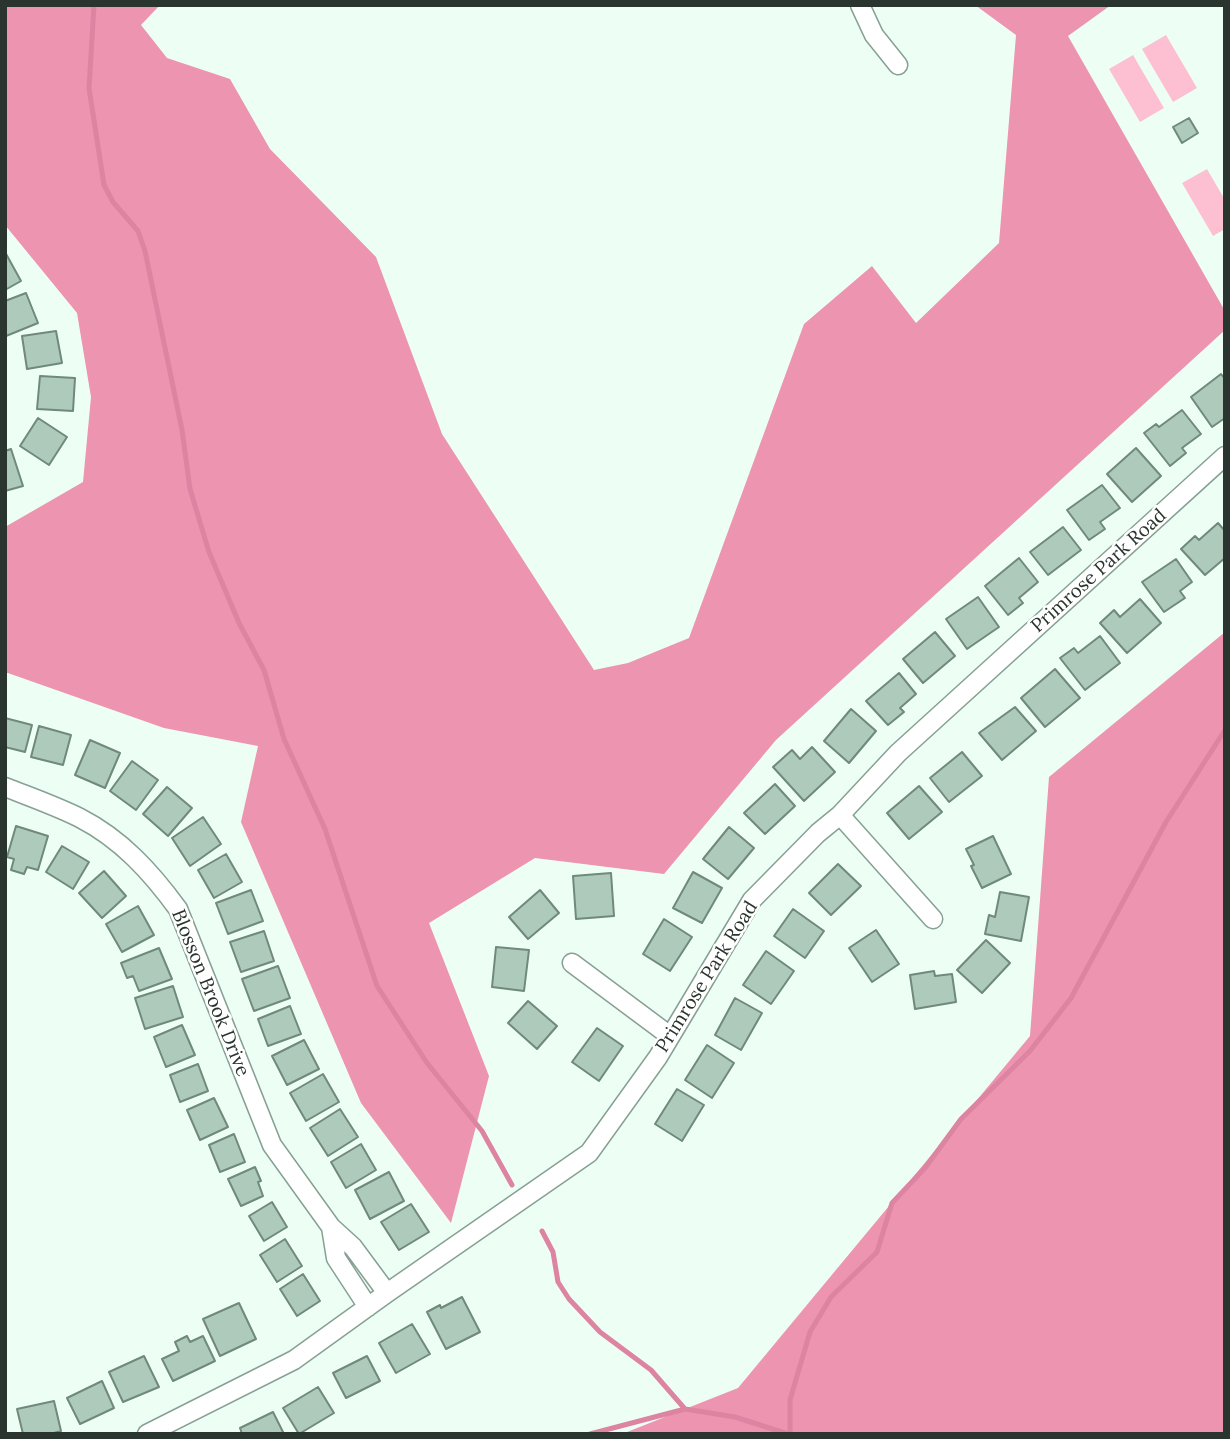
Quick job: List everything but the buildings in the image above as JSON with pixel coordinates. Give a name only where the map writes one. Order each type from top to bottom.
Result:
[{"type":"street","points":[[860,5],[874,35],[898,65]]},
{"type":"street","name":"Primrose Park Road","points":[[147,1434],[294,1360],[589,1153],[658,1057],[752,900],[818,833],[840,815],[898,753],[1225,456]]},
{"type":"street","name":"Blosson Brook Drive","points":[[5,787],[80,818],[111,837],[153,875],[178,909],[272,1145],[331,1227],[353,1247],[387,1293]]},
{"type":"street","points":[[840,815],[933,919]]},
{"type":"street","points":[[572,963],[670,1036]]},
{"type":"street","name":"Blosson Brook Drive","points":[[331,1227],[336,1258],[368,1307]]},
{"type":"shaded area","points":[[5,5],[160,5],[141,25],[167,58],[230,79],[270,149],[376,257],[442,434],[594,670],[628,663],[689,638],[804,324],[872,266],[916,323],[999,243],[1016,35],[975,5],[1111,5],[1068,36],[1225,311],[1225,330],[776,740],[664,874],[535,858],[429,923],[489,1076],[451,1223],[361,1103],[241,822],[258,746],[164,728],[5,672],[5,527],[83,482],[91,397],[77,313],[5,225]]},
{"type":"shaded area","points":[[1166,35],[1197,88],[1173,102],[1142,49]]},
{"type":"shaded area","points":[[1133,55],[1164,108],[1140,122],[1109,69]]},
{"type":"shaded area","points":[[1207,169],[1225,200],[1225,229],[1213,236],[1182,183]]},
{"type":"shaded area","points":[[1225,632],[1225,1434],[622,1434],[738,1388],[1030,1036],[1049,777]]},
{"type":"waterway","points":[[94,5],[89,88],[104,185],[113,202],[138,231],[145,251],[182,430],[190,489],[209,552],[239,623],[264,670],[284,739],[325,829],[377,986],[427,1063],[482,1131],[512,1185]]},
{"type":"waterway","points":[[790,1434],[790,1400],[810,1332],[831,1297],[877,1252],[892,1203],[925,1168],[961,1119],[1030,1051],[1071,998],[1166,822],[1225,730]]},
{"type":"waterway","points":[[542,1231],[553,1252],[558,1282],[569,1299],[600,1332],[651,1370],[685,1409]]},
{"type":"waterway","points":[[590,1434],[685,1409],[735,1417],[788,1434]]}]
